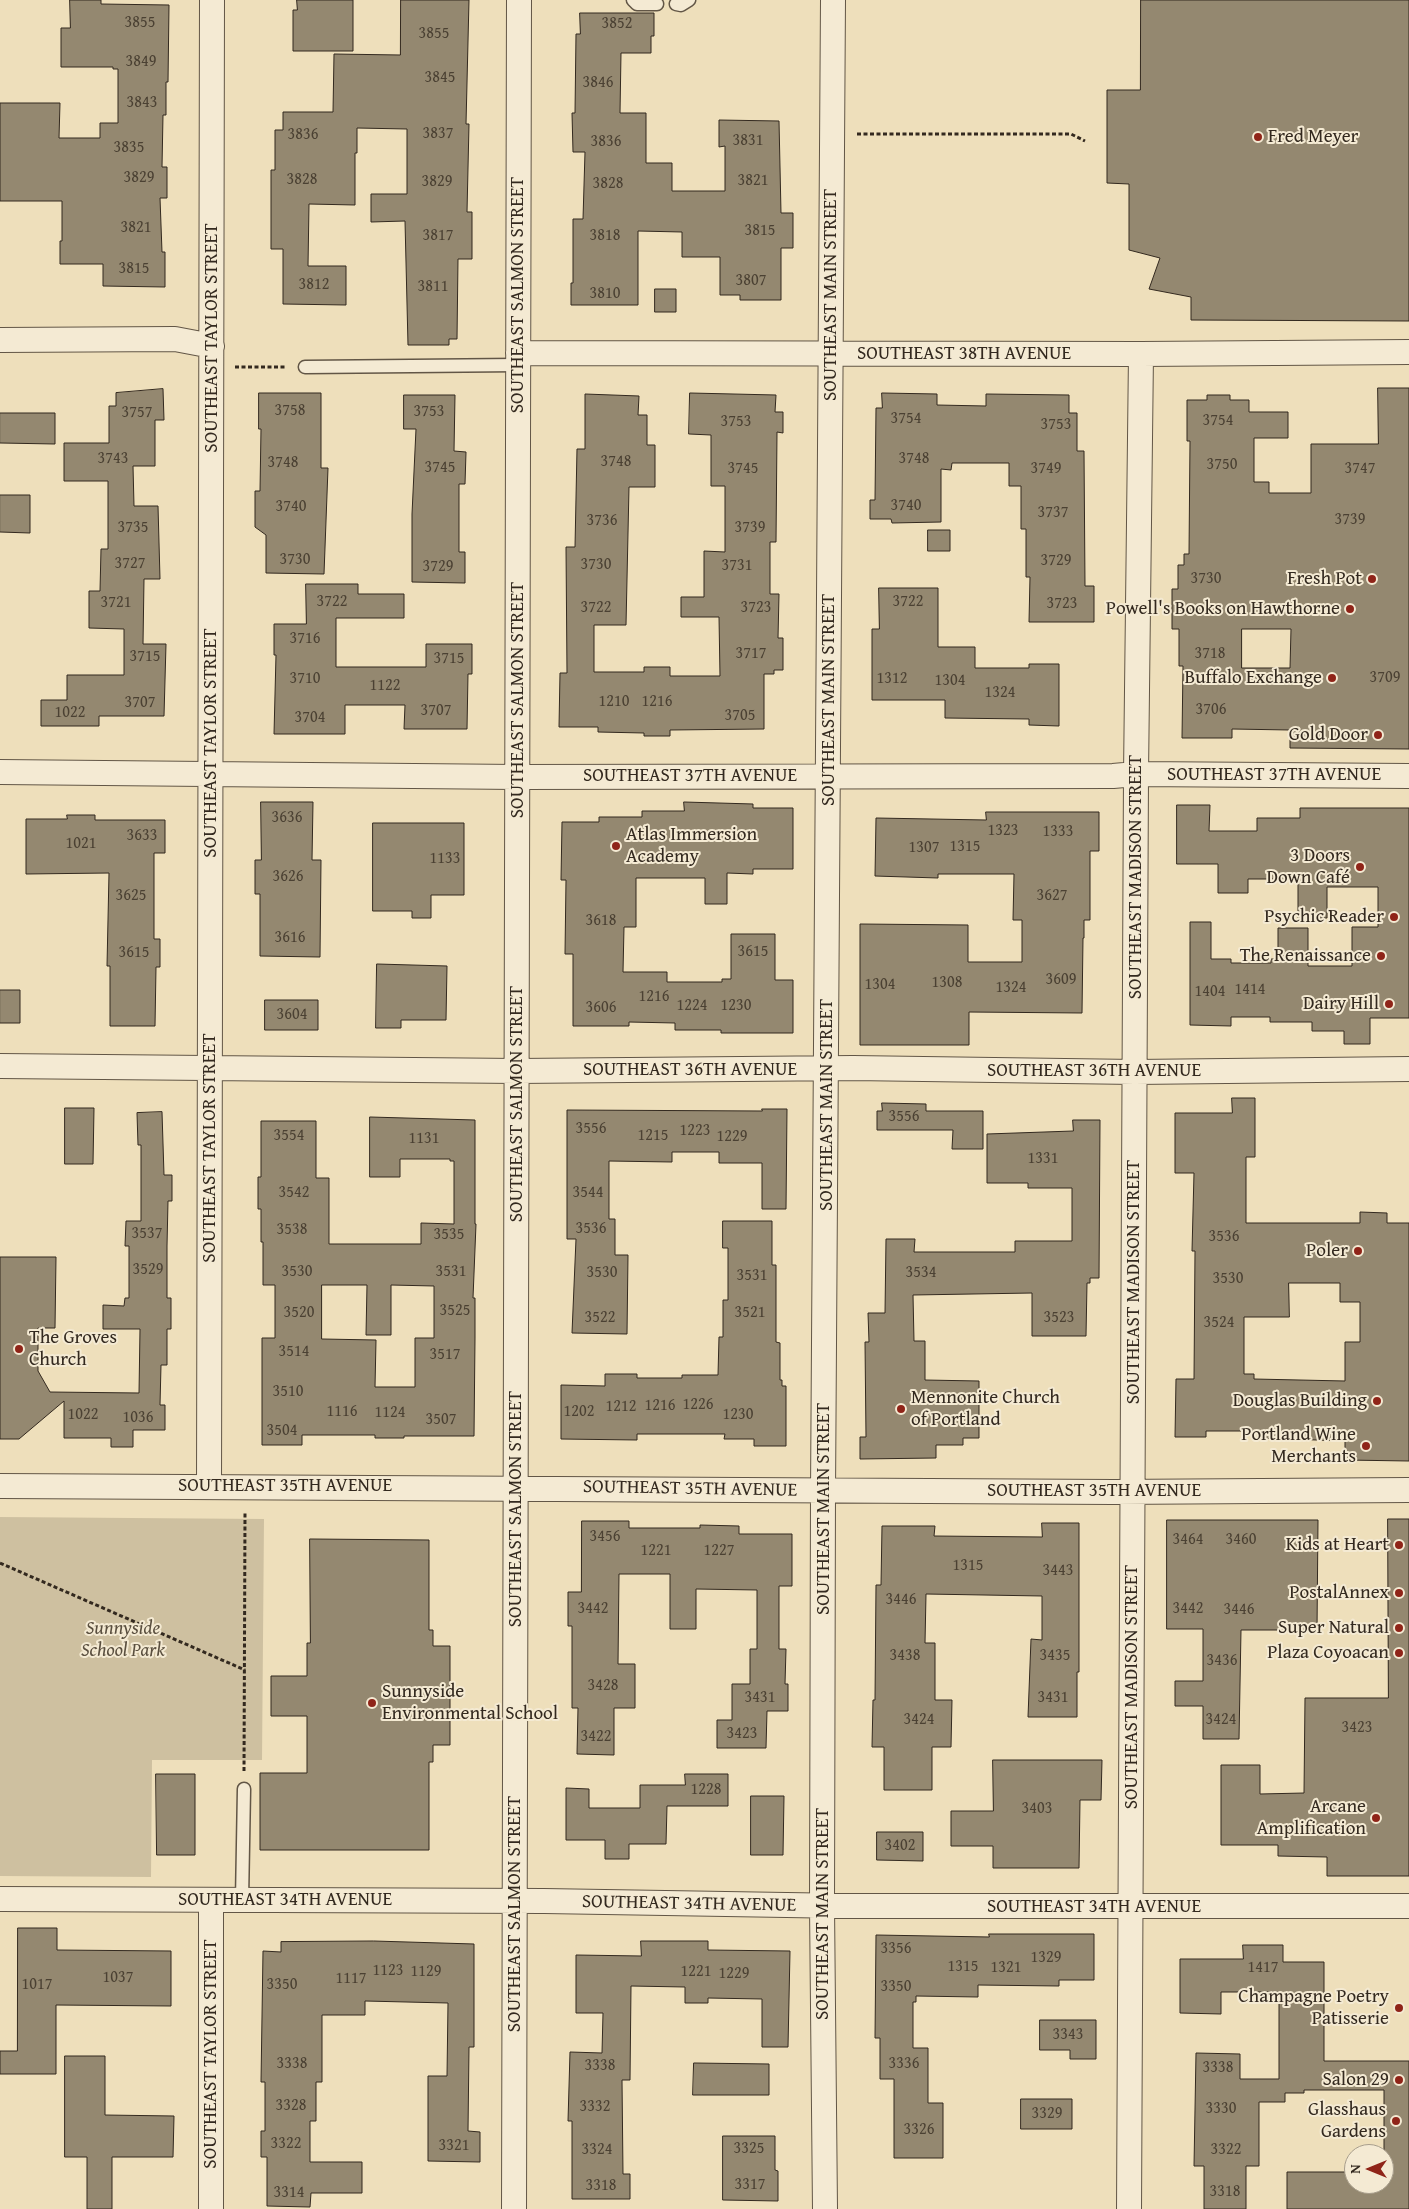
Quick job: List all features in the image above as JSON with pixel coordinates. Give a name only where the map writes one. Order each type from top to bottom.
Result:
[{"type":"street","name":"SOUTHEAST TAYLOR STREET","points":[[210,1486],[212,0]]},
{"type":"street","name":"SOUTHEAST SALMON STREET","points":[[514,2209],[519,0]]},
{"type":"street","name":"SOUTHEAST MAIN STREET","points":[[825,2209],[822,1906],[823,1490],[833,0]]},
{"type":"street","points":[[0,340],[175,338],[212,357]]},
{"type":"street","name":"SOUTHEAST 38TH AVENUE","points":[[518,359],[831,354],[1409,352]]},
{"type":"street","name":"SOUTHEAST MADISON STREET","points":[[1129,2209],[1136,774],[1141,354]]},
{"type":"street","name":"SOUTHEAST 37TH AVENUE","points":[[0,772],[211,772],[518,777],[1113,776],[1136,774],[1409,776]]},
{"type":"street","name":"SOUTHEAST 36TH AVENUE","points":[[0,1066],[517,1071],[827,1070],[853,1068],[1135,1072],[1409,1069]]},
{"type":"street","name":"SOUTHEAST 35TH AVENUE","points":[[0,1486],[1132,1492],[1409,1490]]},
{"type":"street","name":"SOUTHEAST 34TH AVENUE","points":[[0,1899],[516,1901],[822,1906],[1409,1906]]},
{"type":"street","name":"SOUTHEAST TAYLOR STREET","points":[[210,2209],[211,1900]]},
{"type":"lane","points":[[633,0],[637,4],[657,4]]},
{"type":"lane","points":[[676,4],[689,0]]},
{"type":"lane","points":[[305,367],[518,359]]},
{"type":"lane","points":[[242,1900],[244,1789]]},
{"type":"path","points":[[833,134],[1070,134],[1085,141]]},
{"type":"path","points":[[212,357],[305,367]]},
{"type":"path","points":[[244,1789],[246,1486]]},
{"type":"path","points":[[0,1563],[245,1670]]},
{"type":"green space","name":"Sunnyside School Park","points":[[0,1517],[264,1519],[262,1760],[152,1760],[151,1877],[0,1876]]},
{"type":"building","points":[[70,0],[101,0],[101,4],[169,5],[168,82],[166,82],[166,115],[163,115],[162,167],[167,167],[167,198],[160,198],[162,252],[165,252],[165,287],[103,286],[103,264],[60,264],[62,201],[0,201],[0,103],[60,103],[59,138],[100,138],[100,123],[118,123],[118,69],[113,69],[113,67],[61,67],[61,28],[70,28]]},
{"type":"building","points":[[297,0],[353,0],[353,51],[293,51],[293,10],[297,10]]},
{"type":"building","points":[[401,0],[469,0],[466,124],[469,124],[467,212],[472,212],[472,259],[458,259],[457,339],[449,339],[449,345],[408,345],[405,221],[371,222],[371,194],[407,194],[407,129],[357,128],[355,205],[309,204],[308,266],[346,266],[346,305],[283,304],[283,249],[271,249],[271,170],[275,170],[275,130],[283,130],[283,112],[333,112],[334,54],[400,55]]},
{"type":"building","name":"Fred Meyer","points":[[1141,0],[1409,0],[1409,321],[1191,320],[1191,297],[1149,289],[1160,258],[1129,250],[1129,184],[1107,183],[1107,90],[1140,90]]},
{"type":"building","points":[[580,13],[654,13],[654,36],[651,36],[651,53],[621,53],[620,113],[646,113],[646,163],[672,163],[672,191],[725,191],[725,146],[719,147],[719,120],[779,121],[781,213],[793,213],[793,248],[781,248],[781,300],[740,300],[740,295],[720,295],[720,257],[682,257],[682,232],[638,231],[638,305],[571,305],[573,219],[583,219],[585,152],[573,152],[572,113],[575,113],[576,34],[580,34]]},
{"type":"building","points":[[655,289],[676,289],[676,312],[655,312]]},
{"type":"building","points":[[1378,388],[1409,388],[1409,749],[1290,748],[1290,730],[1232,729],[1232,738],[1182,738],[1183,666],[1179,666],[1179,629],[1172,629],[1172,589],[1178,589],[1178,565],[1184,565],[1184,554],[1189,554],[1190,441],[1187,441],[1187,400],[1207,400],[1207,395],[1230,395],[1230,400],[1249,400],[1249,412],[1288,412],[1288,438],[1254,438],[1254,482],[1269,482],[1269,493],[1311,493],[1311,444],[1378,444]],"holes":[[[1242,629],[1291,629],[1290,668],[1242,668]]]},
{"type":"building","points":[[163,389],[164,420],[155,420],[155,466],[133,466],[134,506],[158,506],[160,579],[144,579],[143,644],[166,644],[164,716],[99,716],[99,726],[41,726],[41,700],[67,700],[67,675],[124,675],[124,629],[89,628],[89,591],[100,591],[101,549],[108,549],[108,481],[64,481],[64,443],[109,443],[109,406],[116,406],[116,393]]},
{"type":"building","points":[[259,393],[321,393],[321,468],[328,468],[324,574],[266,573],[266,535],[255,527],[255,491],[260,491],[261,429],[259,429]]},
{"type":"building","points":[[690,393],[776,395],[775,412],[783,412],[783,433],[777,432],[776,542],[770,542],[770,594],[779,594],[778,638],[783,638],[783,670],[774,670],[774,674],[764,674],[764,729],[670,730],[670,736],[644,736],[644,733],[598,732],[598,727],[559,727],[560,673],[567,673],[566,547],[575,547],[577,449],[585,449],[585,394],[639,396],[638,415],[647,415],[647,445],[655,445],[655,487],[629,487],[626,625],[594,625],[594,672],[644,672],[644,667],[670,667],[670,676],[720,676],[719,617],[681,617],[681,597],[704,597],[704,551],[725,552],[725,486],[711,486],[711,435],[689,434]]},
{"type":"building","points":[[882,393],[937,394],[937,405],[986,406],[986,394],[1069,395],[1069,413],[1077,413],[1077,451],[1084,451],[1085,586],[1094,586],[1094,622],[1029,622],[1030,577],[1026,577],[1026,529],[1021,529],[1021,486],[1009,486],[1009,463],[952,463],[951,470],[941,469],[941,522],[892,523],[891,519],[870,519],[870,500],[875,500],[876,408],[882,408]]},
{"type":"building","points":[[404,395],[455,395],[454,451],[466,452],[465,484],[459,484],[459,552],[465,552],[465,583],[412,582],[412,514],[416,429],[404,429]]},
{"type":"building","points":[[0,413],[55,413],[55,444],[0,443]]},
{"type":"building","points":[[0,495],[30,495],[30,533],[0,532]]},
{"type":"building","points":[[928,530],[950,530],[950,551],[928,551]]},
{"type":"building","points":[[306,584],[358,584],[358,594],[404,594],[404,618],[336,618],[336,667],[426,667],[426,644],[472,644],[472,674],[468,674],[467,729],[404,729],[405,705],[345,705],[345,734],[274,734],[276,655],[274,655],[274,624],[306,624]]},
{"type":"building","points":[[879,588],[938,588],[938,647],[975,647],[975,668],[1029,668],[1029,664],[1059,664],[1059,726],[1029,725],[1029,719],[945,718],[945,700],[872,700],[872,629],[879,629]]},
{"type":"building","points":[[261,802],[313,802],[312,860],[321,860],[320,957],[260,956],[260,894],[255,894],[255,860],[261,860]]},
{"type":"building","points":[[684,802],[753,804],[753,808],[793,808],[793,869],[753,869],[753,874],[727,873],[727,904],[705,904],[705,878],[636,878],[636,927],[624,927],[623,972],[667,972],[667,982],[722,982],[722,979],[731,979],[731,934],[775,934],[775,980],[793,980],[793,1033],[721,1033],[721,1030],[675,1030],[675,1023],[629,1022],[629,1026],[573,1026],[573,954],[565,954],[566,880],[561,880],[562,822],[599,822],[599,817],[642,817],[642,811],[684,811]]},
{"type":"building","points":[[1177,805],[1210,805],[1209,831],[1257,831],[1257,818],[1300,818],[1300,808],[1409,808],[1409,1018],[1370,1018],[1370,1044],[1344,1044],[1344,1031],[1312,1031],[1312,1022],[1270,1022],[1270,1017],[1231,1017],[1231,1026],[1190,1025],[1190,922],[1211,922],[1211,959],[1231,959],[1231,963],[1271,963],[1271,959],[1278,959],[1278,928],[1308,928],[1308,966],[1352,966],[1352,927],[1378,927],[1378,887],[1327,887],[1327,918],[1298,918],[1298,879],[1248,879],[1248,893],[1218,893],[1218,864],[1177,864]]},
{"type":"building","points":[[986,812],[1099,812],[1099,851],[1090,851],[1090,920],[1084,920],[1082,1013],[969,1012],[969,1045],[860,1045],[860,924],[968,925],[968,962],[1022,962],[1022,920],[1013,920],[1014,874],[938,874],[938,878],[875,876],[876,818],[986,820]]},
{"type":"building","points":[[67,815],[95,815],[95,820],[165,820],[165,853],[154,853],[154,939],[160,939],[160,967],[156,967],[155,1026],[110,1026],[110,966],[107,966],[109,873],[26,874],[26,819],[67,819]]},
{"type":"building","points":[[373,823],[464,823],[464,895],[431,895],[431,918],[412,918],[412,911],[373,911]]},
{"type":"building","points":[[377,964],[447,966],[446,1020],[401,1020],[401,1028],[376,1028]]},
{"type":"building","points":[[0,990],[20,990],[20,1023],[0,1023]]},
{"type":"building","points":[[265,1000],[318,1000],[318,1030],[265,1030]]},
{"type":"building","points":[[1232,1098],[1255,1098],[1255,1157],[1246,1157],[1246,1223],[1360,1223],[1360,1212],[1387,1213],[1387,1223],[1409,1223],[1409,1461],[1345,1460],[1345,1441],[1260,1438],[1260,1431],[1206,1431],[1206,1437],[1175,1437],[1176,1379],[1194,1379],[1195,1251],[1192,1251],[1194,1173],[1175,1173],[1175,1113],[1232,1113]],"holes":[[[1289,1283],[1340,1283],[1340,1302],[1360,1302],[1360,1342],[1345,1342],[1345,1381],[1254,1379],[1254,1374],[1244,1374],[1244,1317],[1289,1317]]]},
{"type":"building","points":[[882,1103],[926,1104],[926,1111],[983,1111],[983,1149],[952,1149],[953,1130],[877,1130],[877,1111],[882,1111]]},
{"type":"building","points":[[65,1108],[94,1108],[93,1164],[65,1164]]},
{"type":"building","points":[[762,1109],[787,1109],[786,1209],[762,1209],[762,1163],[719,1163],[719,1152],[672,1152],[672,1162],[609,1161],[609,1219],[615,1219],[615,1255],[628,1255],[627,1334],[572,1333],[576,1239],[567,1239],[567,1110],[762,1111]]},
{"type":"building","points":[[162,1112],[164,1175],[172,1175],[172,1201],[168,1201],[167,1246],[167,1298],[171,1298],[171,1329],[167,1329],[167,1365],[161,1365],[160,1405],[165,1405],[165,1430],[133,1430],[133,1447],[111,1447],[111,1438],[64,1438],[64,1401],[19,1439],[0,1439],[0,1257],[56,1257],[55,1328],[38,1328],[38,1371],[50,1392],[139,1393],[140,1329],[103,1329],[103,1305],[124,1306],[125,1298],[129,1298],[129,1246],[125,1246],[126,1221],[141,1221],[141,1145],[138,1145],[137,1113]]},
{"type":"building","points":[[370,1117],[475,1120],[474,1436],[375,1438],[375,1435],[302,1435],[302,1445],[262,1445],[262,1338],[275,1338],[275,1285],[263,1285],[261,1209],[258,1209],[258,1177],[261,1177],[261,1121],[316,1121],[316,1178],[329,1178],[329,1244],[421,1244],[421,1223],[454,1224],[454,1161],[450,1161],[450,1159],[400,1159],[400,1177],[370,1177]],"holes":[[[322,1285],[367,1285],[366,1335],[391,1335],[391,1285],[434,1286],[434,1338],[415,1338],[415,1387],[375,1387],[376,1340],[322,1339]]]},
{"type":"building","points":[[1073,1120],[1100,1120],[1099,1278],[1090,1278],[1090,1283],[1087,1283],[1086,1336],[1032,1336],[1032,1293],[913,1295],[914,1341],[925,1341],[925,1380],[979,1381],[979,1438],[963,1438],[963,1445],[936,1445],[936,1458],[860,1459],[860,1437],[866,1437],[865,1342],[869,1342],[868,1313],[885,1313],[886,1239],[915,1239],[914,1252],[1015,1252],[1015,1241],[1072,1241],[1072,1188],[1028,1188],[1028,1183],[987,1183],[987,1134],[1073,1131]]},
{"type":"building","points":[[723,1221],[772,1221],[772,1265],[776,1265],[776,1342],[780,1343],[780,1380],[782,1380],[782,1386],[786,1386],[786,1446],[754,1446],[754,1439],[724,1439],[725,1434],[637,1434],[637,1440],[561,1439],[561,1385],[605,1386],[605,1374],[637,1374],[637,1378],[682,1378],[682,1375],[718,1375],[719,1337],[723,1337],[723,1300],[728,1300],[728,1248],[723,1248]]},
{"type":"building","points":[[1388,1519],[1409,1519],[1409,1876],[1327,1876],[1327,1857],[1278,1856],[1278,1845],[1221,1845],[1221,1765],[1260,1765],[1260,1794],[1304,1793],[1305,1698],[1388,1698]]},
{"type":"building","points":[[1167,1520],[1318,1520],[1317,1630],[1241,1630],[1239,1739],[1203,1739],[1203,1706],[1175,1706],[1175,1681],[1203,1681],[1203,1629],[1167,1629]]},
{"type":"building","points":[[582,1521],[629,1521],[629,1528],[700,1528],[700,1525],[739,1526],[739,1534],[792,1534],[792,1586],[779,1586],[779,1649],[786,1649],[785,1684],[788,1684],[788,1711],[767,1711],[766,1748],[717,1748],[717,1720],[732,1720],[732,1684],[750,1684],[750,1649],[757,1649],[757,1590],[696,1589],[696,1629],[670,1629],[670,1574],[619,1574],[618,1664],[635,1664],[635,1708],[614,1708],[614,1755],[577,1754],[578,1708],[572,1708],[572,1626],[568,1626],[568,1592],[581,1592]]},
{"type":"building","points":[[1042,1523],[1079,1523],[1079,1672],[1077,1672],[1077,1717],[1028,1717],[1031,1639],[1042,1640],[1042,1596],[926,1594],[925,1643],[935,1643],[935,1700],[952,1700],[951,1747],[932,1747],[932,1790],[884,1790],[884,1747],[872,1747],[873,1700],[875,1700],[876,1585],[881,1585],[882,1526],[935,1526],[934,1536],[1042,1537]]},
{"type":"building","points":[[310,1539],[429,1540],[429,1630],[433,1630],[433,1646],[450,1646],[450,1745],[433,1745],[433,1762],[429,1762],[429,1850],[260,1850],[260,1773],[307,1773],[307,1716],[271,1716],[271,1676],[307,1676],[307,1643],[310,1643]]},
{"type":"building","points":[[993,1760],[1102,1760],[1101,1800],[1080,1800],[1079,1868],[993,1868],[993,1846],[951,1846],[951,1811],[993,1811]]},
{"type":"building","points":[[156,1774],[195,1774],[195,1855],[157,1855]]},
{"type":"building","points":[[685,1774],[728,1774],[728,1806],[667,1806],[666,1844],[629,1844],[629,1859],[605,1859],[605,1840],[566,1840],[566,1788],[589,1789],[589,1808],[640,1808],[640,1785],[685,1785]]},
{"type":"building","points":[[751,1796],[784,1796],[783,1855],[751,1855]]},
{"type":"building","points":[[877,1832],[923,1832],[923,1861],[877,1860]]},
{"type":"building","points":[[18,1928],[57,1928],[57,1950],[171,1951],[171,2006],[56,2005],[56,2074],[0,2074],[0,2051],[17,2051]]},
{"type":"building","points":[[989,1934],[1094,1934],[1094,1980],[1059,1980],[1059,1986],[978,1985],[978,1997],[916,1996],[916,2002],[913,2002],[913,2048],[928,2048],[928,2103],[943,2103],[943,2158],[894,2158],[894,2079],[880,2079],[880,2038],[875,2038],[876,1935],[989,1937]]},
{"type":"building","points":[[374,1941],[474,1944],[474,2047],[469,2047],[468,2131],[480,2132],[480,2162],[428,2161],[428,2076],[447,2076],[448,2003],[365,2001],[365,2015],[322,2015],[322,2082],[316,2082],[316,2121],[310,2121],[310,2162],[362,2162],[362,2193],[311,2193],[310,2207],[267,2206],[267,2157],[261,2157],[261,2131],[265,2131],[265,2082],[261,2082],[263,1951],[281,1952],[281,1942]]},
{"type":"building","points":[[641,1941],[708,1941],[708,1950],[790,1951],[788,2047],[762,2047],[762,1999],[708,1998],[708,2003],[685,2003],[685,1987],[631,1986],[630,2080],[622,2080],[623,2174],[630,2174],[630,2199],[572,2199],[572,2121],[568,2121],[570,2052],[602,2053],[603,2013],[576,2013],[576,1955],[641,1956]]},
{"type":"building","points":[[1243,1945],[1283,1945],[1283,1962],[1324,1962],[1324,2061],[1409,2061],[1409,2209],[1287,2209],[1287,2172],[1344,2172],[1344,2194],[1394,2194],[1394,2144],[1384,2144],[1384,2090],[1304,2090],[1304,2093],[1285,2093],[1285,2102],[1259,2102],[1259,2166],[1246,2166],[1246,2209],[1204,2209],[1204,2166],[1194,2166],[1196,2053],[1240,2054],[1240,2079],[1279,2079],[1279,1992],[1221,1992],[1221,2014],[1180,2013],[1180,1959],[1243,1959]]},
{"type":"building","points":[[1040,2020],[1096,2020],[1096,2059],[1070,2059],[1070,2050],[1040,2050]]},
{"type":"building","points":[[65,2056],[105,2056],[105,2115],[174,2116],[173,2157],[112,2157],[112,2209],[87,2209],[87,2157],[65,2157]]},
{"type":"building","points":[[694,2063],[769,2064],[769,2095],[693,2095]]},
{"type":"building","points":[[1021,2099],[1072,2099],[1072,2129],[1021,2129]]},
{"type":"building","points":[[723,2136],[775,2136],[775,2170],[778,2171],[778,2201],[723,2200]]},
{"type":"place","name":"Fred Meyer","points":[[1258,137]]},
{"type":"place","name":"Fresh Pot","points":[[1372,579]]},
{"type":"place","name":"Powell's Books on Hawthorne","points":[[1350,609]]},
{"type":"place","name":"Buffalo Exchange","points":[[1332,678]]},
{"type":"place","name":"Gold Door","points":[[1378,735]]},
{"type":"place","name":"Atlas Immersion Academy","points":[[616,846]]},
{"type":"place","name":"3 Doors Down Café","points":[[1360,867]]},
{"type":"place","name":"Psychic Reader","points":[[1394,917]]},
{"type":"place","name":"The Renaissance","points":[[1381,956]]},
{"type":"place","name":"Dairy Hill","points":[[1389,1004]]},
{"type":"place","name":"Poler","points":[[1358,1251]]},
{"type":"place","name":"The Groves Church","points":[[19,1349]]},
{"type":"place","name":"Douglas Building","points":[[1377,1401]]},
{"type":"place","name":"Mennonite Church of Portland","points":[[901,1409]]},
{"type":"place","name":"Portland Wine Merchants","points":[[1366,1446]]},
{"type":"place","name":"Kids at Heart","points":[[1399,1545]]},
{"type":"place","name":"PostalAnnex","points":[[1399,1593]]},
{"type":"place","name":"Super Natural","points":[[1399,1628]]},
{"type":"place","name":"Plaza Coyoacan","points":[[1399,1653]]},
{"type":"place","name":"Sunnyside Environmental School","points":[[372,1703]]},
{"type":"place","name":"Arcane Amplification","points":[[1376,1818]]},
{"type":"place","name":"Champagne Poetry Patisserie","points":[[1399,2008]]},
{"type":"place","name":"Salon 29","points":[[1399,2080]]},
{"type":"place","name":"Glasshaus Gardens","points":[[1396,2121]]}]
